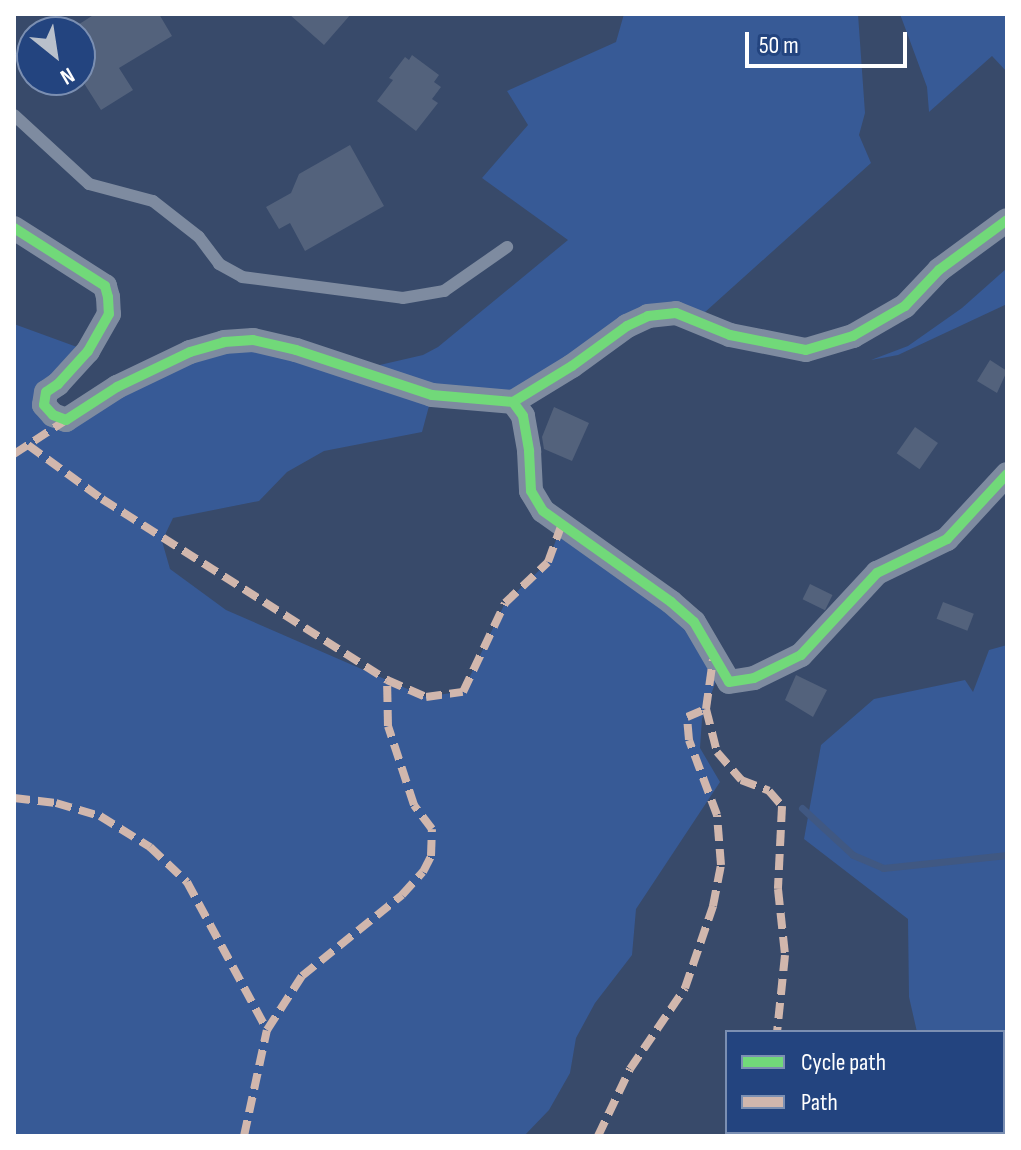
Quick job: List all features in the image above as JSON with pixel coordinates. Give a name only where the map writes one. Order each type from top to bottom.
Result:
[{"type":"street","points":[[14,228],[105,286],[108,297],[109,314],[88,351],[58,384],[46,392],[44,405],[53,415],[66,420],[117,387],[190,352],[224,342],[253,340],[432,395],[513,402],[572,366],[627,326],[648,316],[676,313],[730,335],[806,350],[853,336],[905,306],[939,270],[1007,220]]},
{"type":"street","points":[[513,402],[523,416],[531,491],[543,511],[671,602],[694,622],[729,682],[754,678],[801,655],[877,573],[947,539],[1007,474]]},
{"type":"lane","points":[[14,115],[89,184],[153,201],[199,237],[219,264],[242,277],[403,298],[444,291],[507,247]]},
{"type":"shaded area","points":[[624,14],[858,14],[865,113],[859,135],[871,163],[704,313],[648,316],[539,388],[432,395],[422,432],[324,451],[287,472],[259,501],[173,518],[162,541],[170,569],[226,610],[426,697],[463,691],[505,603],[548,562],[561,526],[671,602],[720,670],[702,719],[700,748],[720,782],[636,909],[632,955],[595,1003],[576,1038],[570,1073],[549,1110],[524,1136],[14,1136],[14,324],[88,351],[58,384],[53,415],[224,342],[358,370],[423,355],[438,347],[568,240],[482,178],[528,125],[507,91],[616,42]]},
{"type":"shaded area","points":[[900,14],[1007,14],[1007,72],[992,56],[929,112],[927,87]]},
{"type":"shaded area","points":[[1007,268],[1007,304],[898,355],[871,360],[908,346],[962,308]]},
{"type":"shaded area","points":[[1007,645],[1007,1136],[943,1136],[1005,1134],[1005,1030],[917,1030],[909,997],[908,919],[804,839],[821,745],[874,699],[965,680],[973,692],[989,650]]},
{"type":"building","points":[[159,14],[172,36],[119,68],[133,90],[101,110],[92,96],[96,96],[96,16],[92,16]]},
{"type":"building","points":[[289,14],[351,14],[324,45]]},
{"type":"building","points":[[412,55],[439,75],[434,82],[441,87],[432,99],[438,103],[416,131],[377,101],[393,80],[389,78],[405,57],[409,60]]},
{"type":"building","points":[[350,145],[384,206],[305,251],[290,223],[279,229],[266,207],[291,193],[299,174]]},
{"type":"building","points":[[990,360],[1007,371],[997,393],[977,381]]},
{"type":"building","points":[[554,407],[589,423],[572,461],[544,449],[542,437]]},
{"type":"building","points":[[915,427],[938,443],[920,469],[897,453]]},
{"type":"building","points":[[810,584],[832,595],[825,610],[803,599]]},
{"type":"building","points":[[943,602],[974,614],[967,631],[937,619]]},
{"type":"building","points":[[796,675],[827,690],[813,717],[785,700]]},
{"type":"waterway","points":[[802,808],[853,855],[883,868],[1007,855]]},
{"type":"marked path","points":[[14,454],[66,420]]},
{"type":"marked path","points":[[28,445],[102,499],[387,680]]},
{"type":"marked path","points":[[244,1136],[267,1030],[302,976],[402,895],[423,872],[431,856],[432,829],[414,805],[388,726],[387,680],[426,697],[463,692],[505,603],[548,562],[561,526]]},
{"type":"marked path","points":[[598,1136],[630,1069],[685,988],[713,906],[721,865],[717,815],[689,740],[687,717],[706,709],[713,659]]},
{"type":"marked path","points":[[706,709],[717,752],[741,780],[769,791],[782,806],[778,889],[785,955],[777,1030]]},
{"type":"marked path","points":[[14,798],[56,803],[100,816],[150,847],[187,882],[267,1030]]},
{"type":"cycle path","points":[[14,228],[105,286],[108,297],[109,314],[88,351],[58,384],[46,392],[44,405],[53,415],[66,420],[117,387],[190,352],[224,342],[253,340],[296,350],[432,395],[513,402],[572,366],[627,326],[648,316],[676,313],[730,335],[806,350],[853,336],[905,306],[939,270],[1007,220]]},
{"type":"cycle path","points":[[513,402],[523,416],[531,491],[543,511],[671,602],[694,622],[729,682],[754,678],[801,655],[877,573],[947,539],[1007,474]]}]
